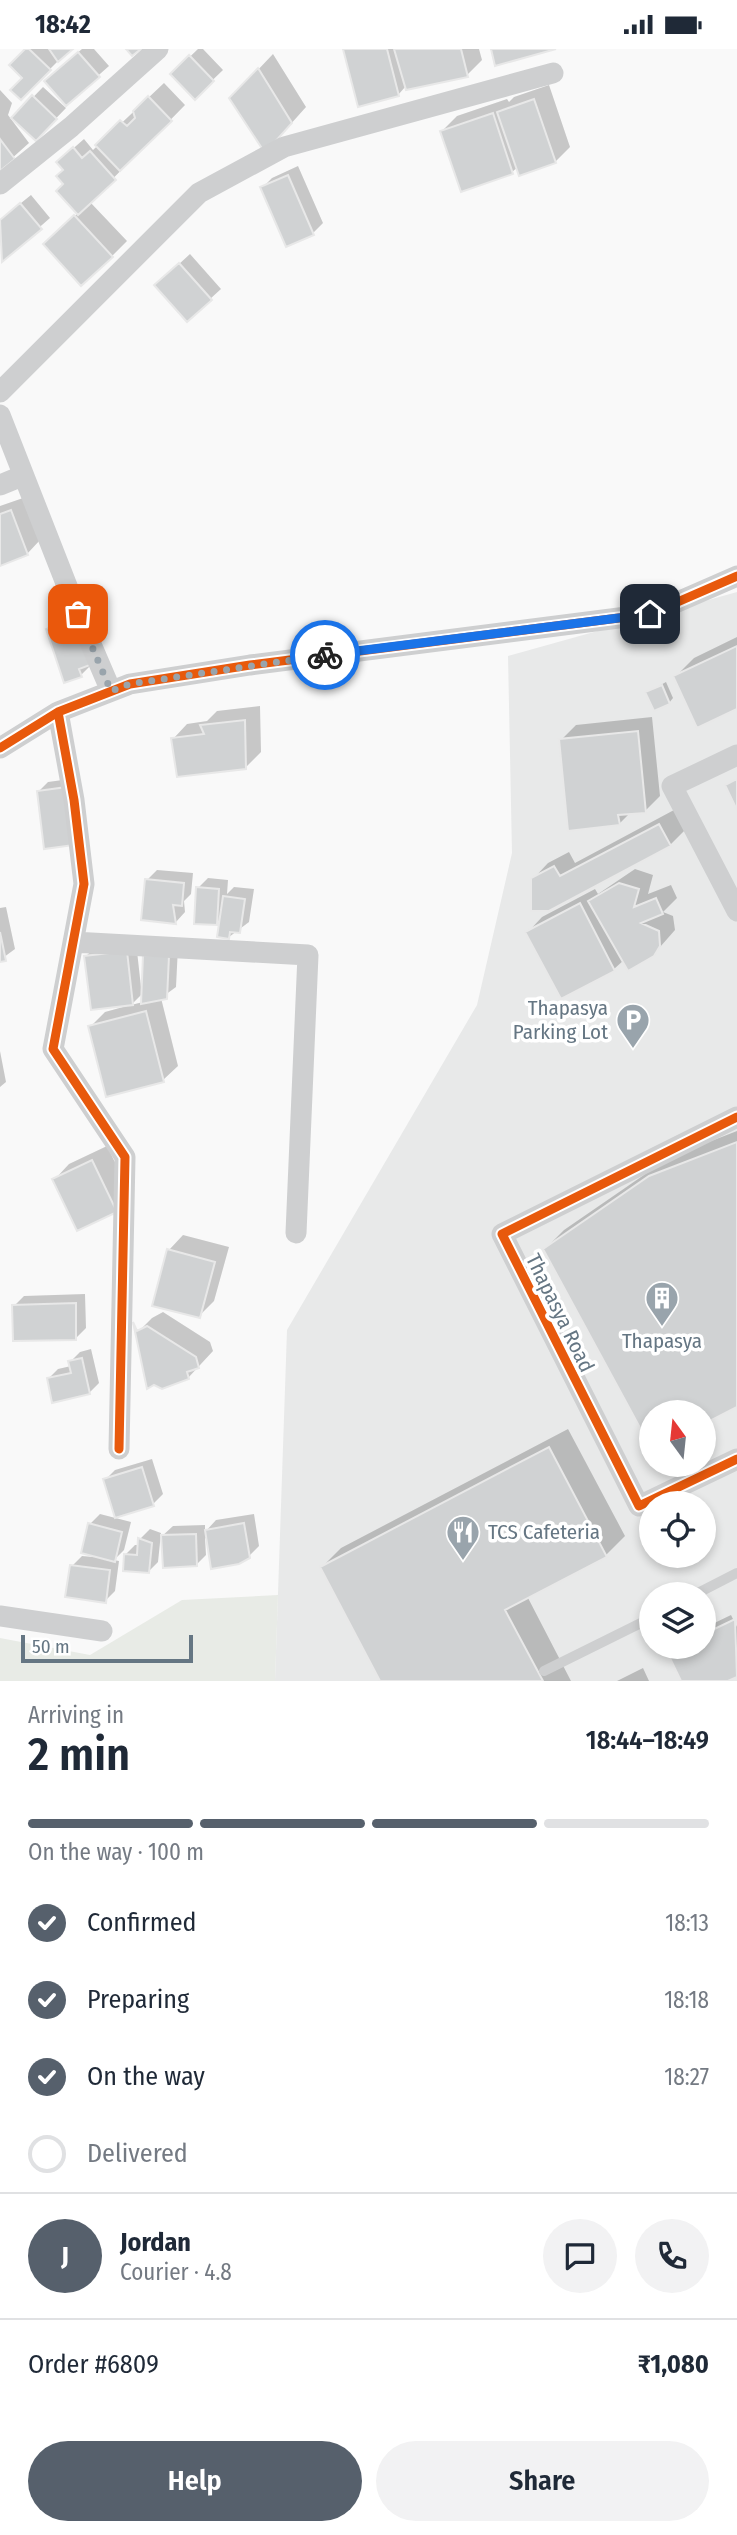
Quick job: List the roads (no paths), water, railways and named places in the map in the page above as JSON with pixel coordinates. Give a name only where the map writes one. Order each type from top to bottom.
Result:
[{"type":"street","points":[[0,184],[71,127],[158,49]]},
{"type":"street","points":[[0,391],[199,193],[284,147],[553,73]]},
{"type":"street","points":[[0,415],[22,476],[111,691]]},
{"type":"street","points":[[0,485],[22,476]]},
{"type":"street","points":[[0,748],[58,712],[130,684],[250,665],[650,614],[737,576]]},
{"type":"street","points":[[58,712],[74,800],[84,884],[52,1049],[125,1157],[120,1449]]},
{"type":"street","points":[[737,755],[672,786],[737,911]]},
{"type":"street","points":[[73,942],[308,955],[296,1233]]},
{"type":"street","name":"Thapasya Road","points":[[737,1117],[502,1234],[639,1506],[737,1459]]},
{"type":"street","points":[[0,1616],[102,1631]]},
{"type":"lane","points":[[716,1584],[737,1573]]},
{"type":"lane","points":[[544,1671],[639,1624]]},
{"type":"place","name":"Thapasya Parking Lot","points":[[633,1050]]},
{"type":"place","name":"Thapasya","points":[[662,1328]]},
{"type":"place","name":"TCS Cafeteria","points":[[463,1562]]}]
